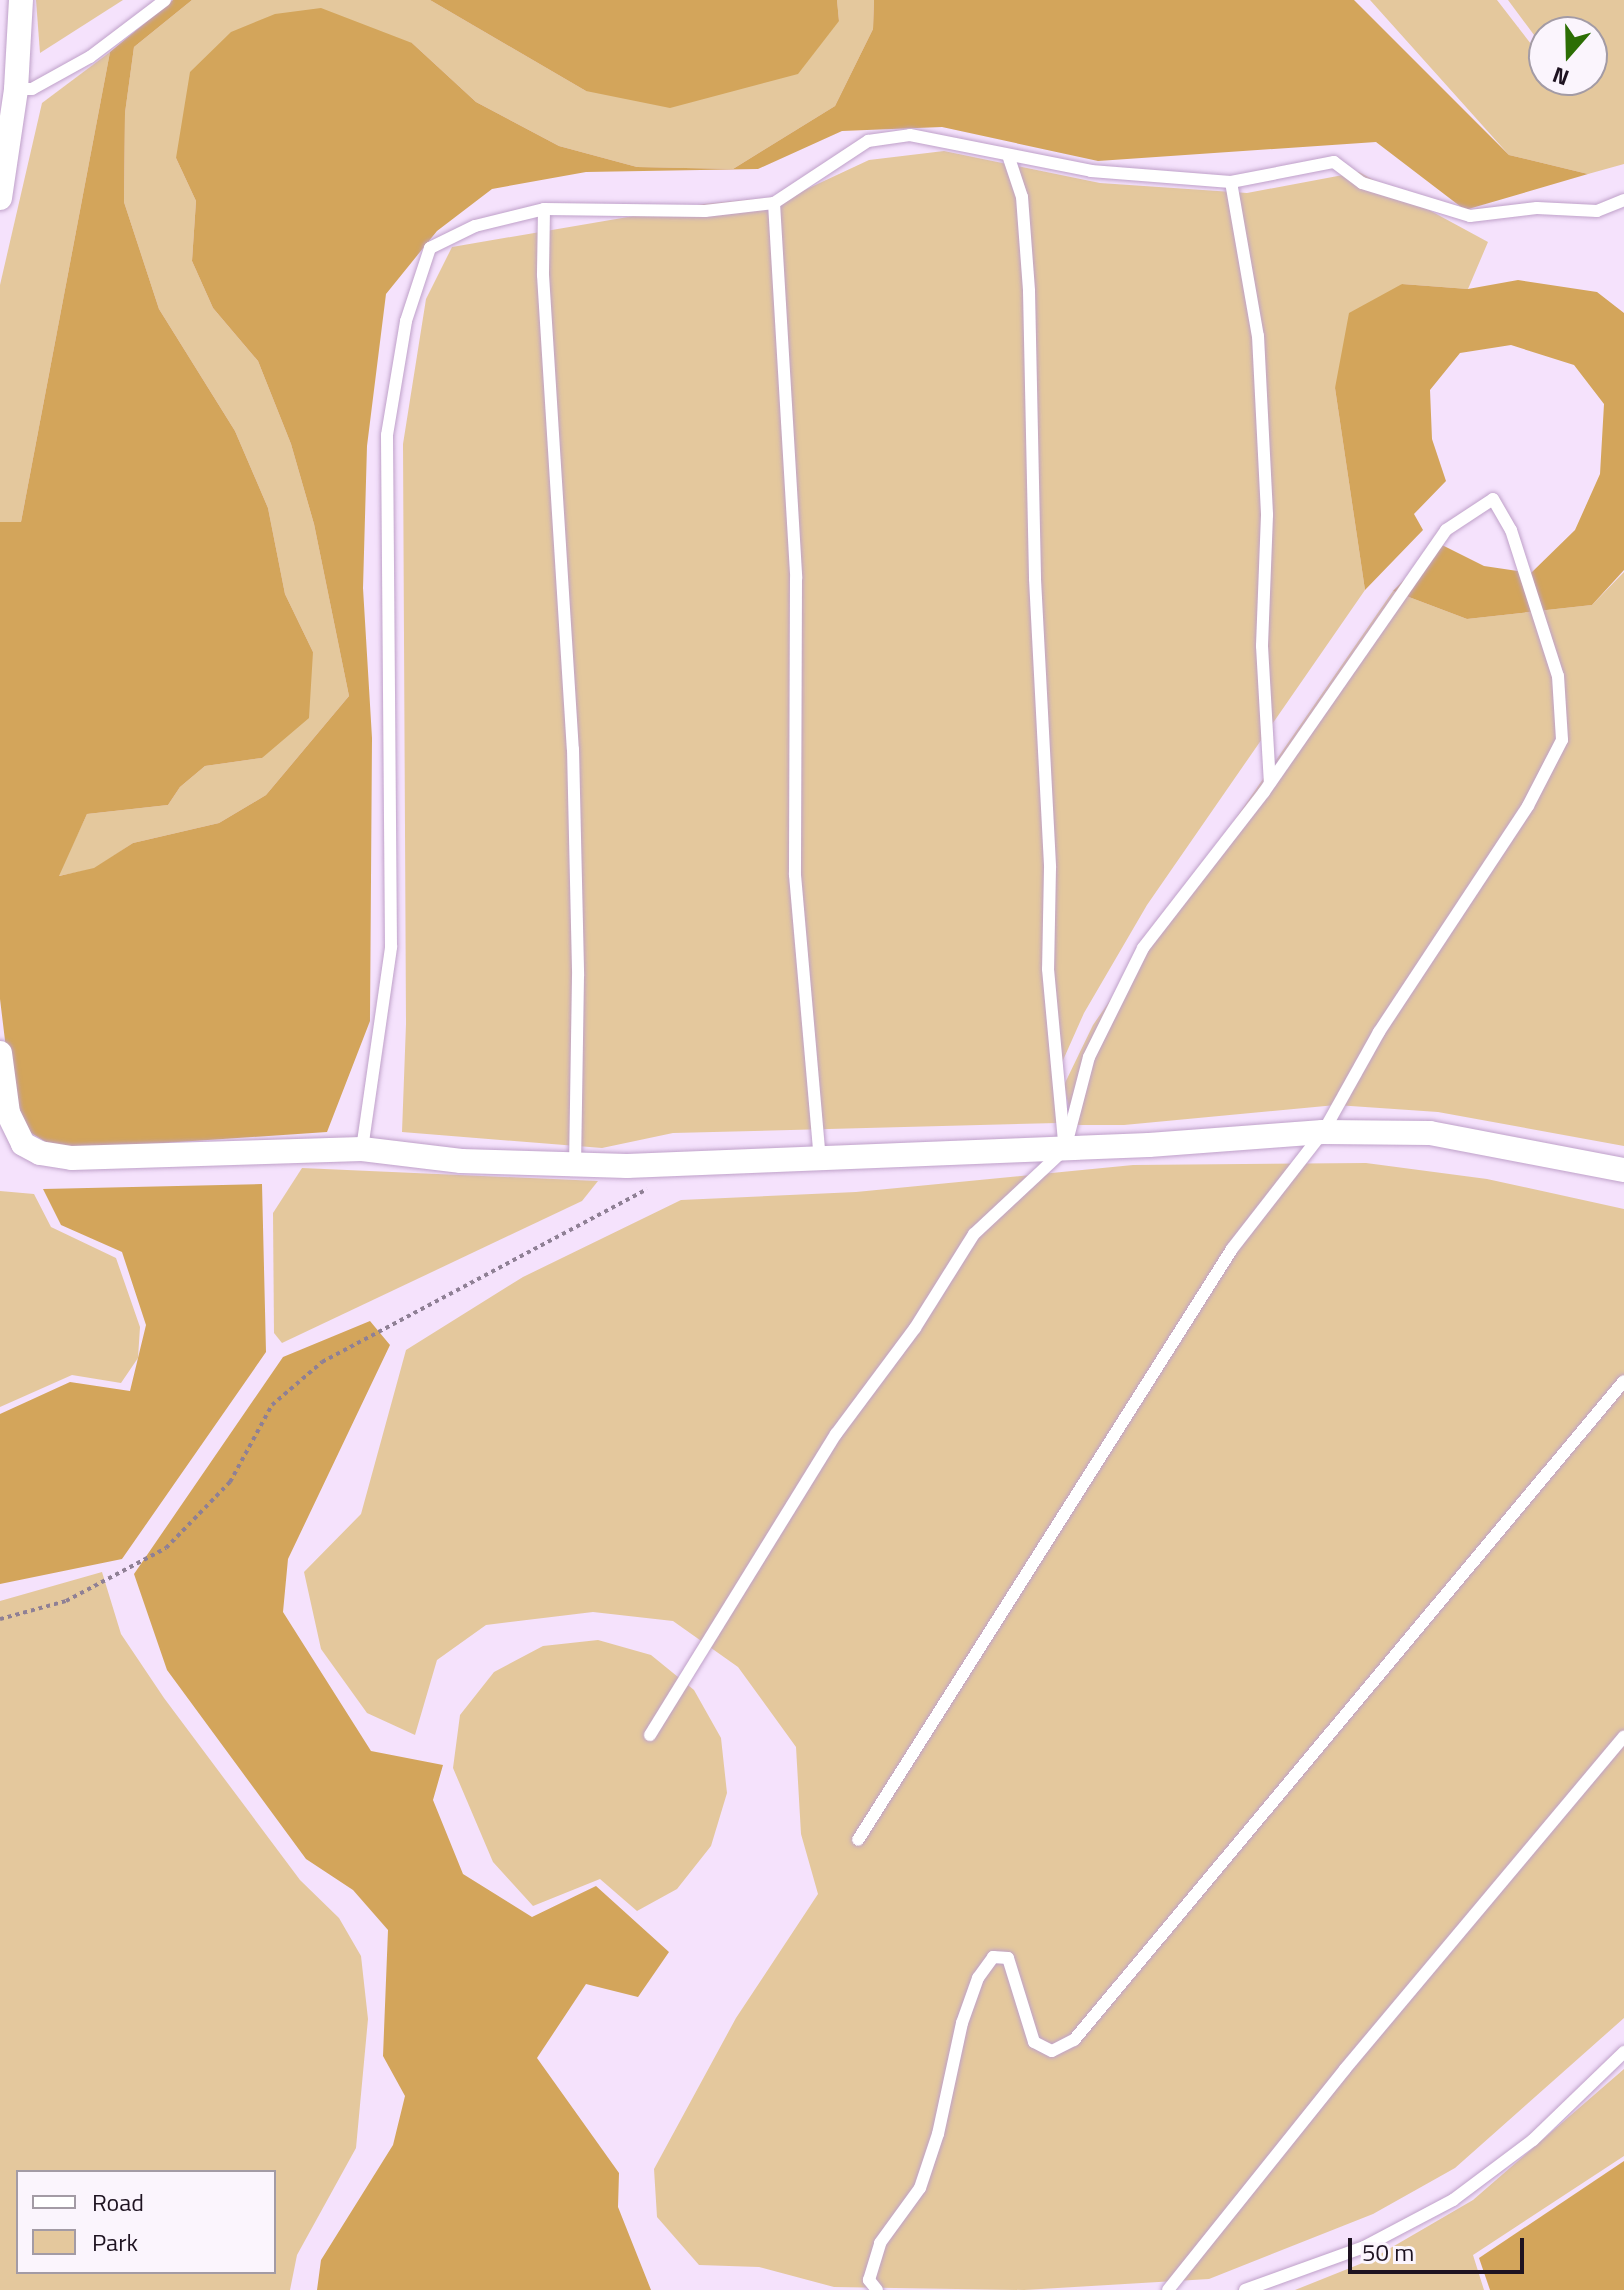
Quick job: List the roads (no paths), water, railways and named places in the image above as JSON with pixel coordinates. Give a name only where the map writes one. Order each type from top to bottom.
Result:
[{"type":"street","points":[[0,198],[16,89],[21,0]]},
{"type":"street","points":[[0,1053],[14,1131],[23,1144],[40,1153],[72,1158],[362,1149],[461,1161],[575,1166],[1065,1149],[1323,1132],[1430,1133],[1624,1170]]},
{"type":"lane","points":[[16,89],[32,89],[90,57],[165,0]]},
{"type":"lane","points":[[362,1149],[391,947],[386,520],[393,380],[430,248],[475,226],[544,209],[705,211],[774,203],[868,141],[910,135],[974,145],[1009,158],[1231,182],[1334,162],[1362,183],[1470,216],[1537,208],[1597,211],[1624,200]]},
{"type":"lane","points":[[1009,158],[1022,197],[1029,291],[1035,579],[1050,868],[1048,969],[1065,1149]]},
{"type":"lane","points":[[1231,182],[1258,336],[1267,515],[1262,646],[1270,783]]},
{"type":"lane","points":[[774,203],[796,578],[795,875],[820,1158]]},
{"type":"lane","points":[[544,209],[543,275],[573,749],[578,976],[575,1166]]},
{"type":"lane","points":[[650,1735],[828,1447],[915,1328],[974,1234],[1065,1149],[1089,1057],[1143,948],[1270,783],[1446,530],[1493,499],[1511,530],[1558,676],[1562,740],[1528,806],[1379,1032],[1323,1132],[1232,1249],[858,1840]]},
{"type":"lane","points":[[877,2290],[869,2280],[880,2243],[920,2188],[938,2134],[962,2023],[978,1978],[993,1957],[1008,1958],[1034,2042],[1052,2051],[1074,2040],[1624,1381]]},
{"type":"lane","points":[[1168,2290],[1624,1737]]},
{"type":"lane","points":[[1245,2290],[1364,2247],[1453,2200],[1533,2140],[1624,2052]]}]
